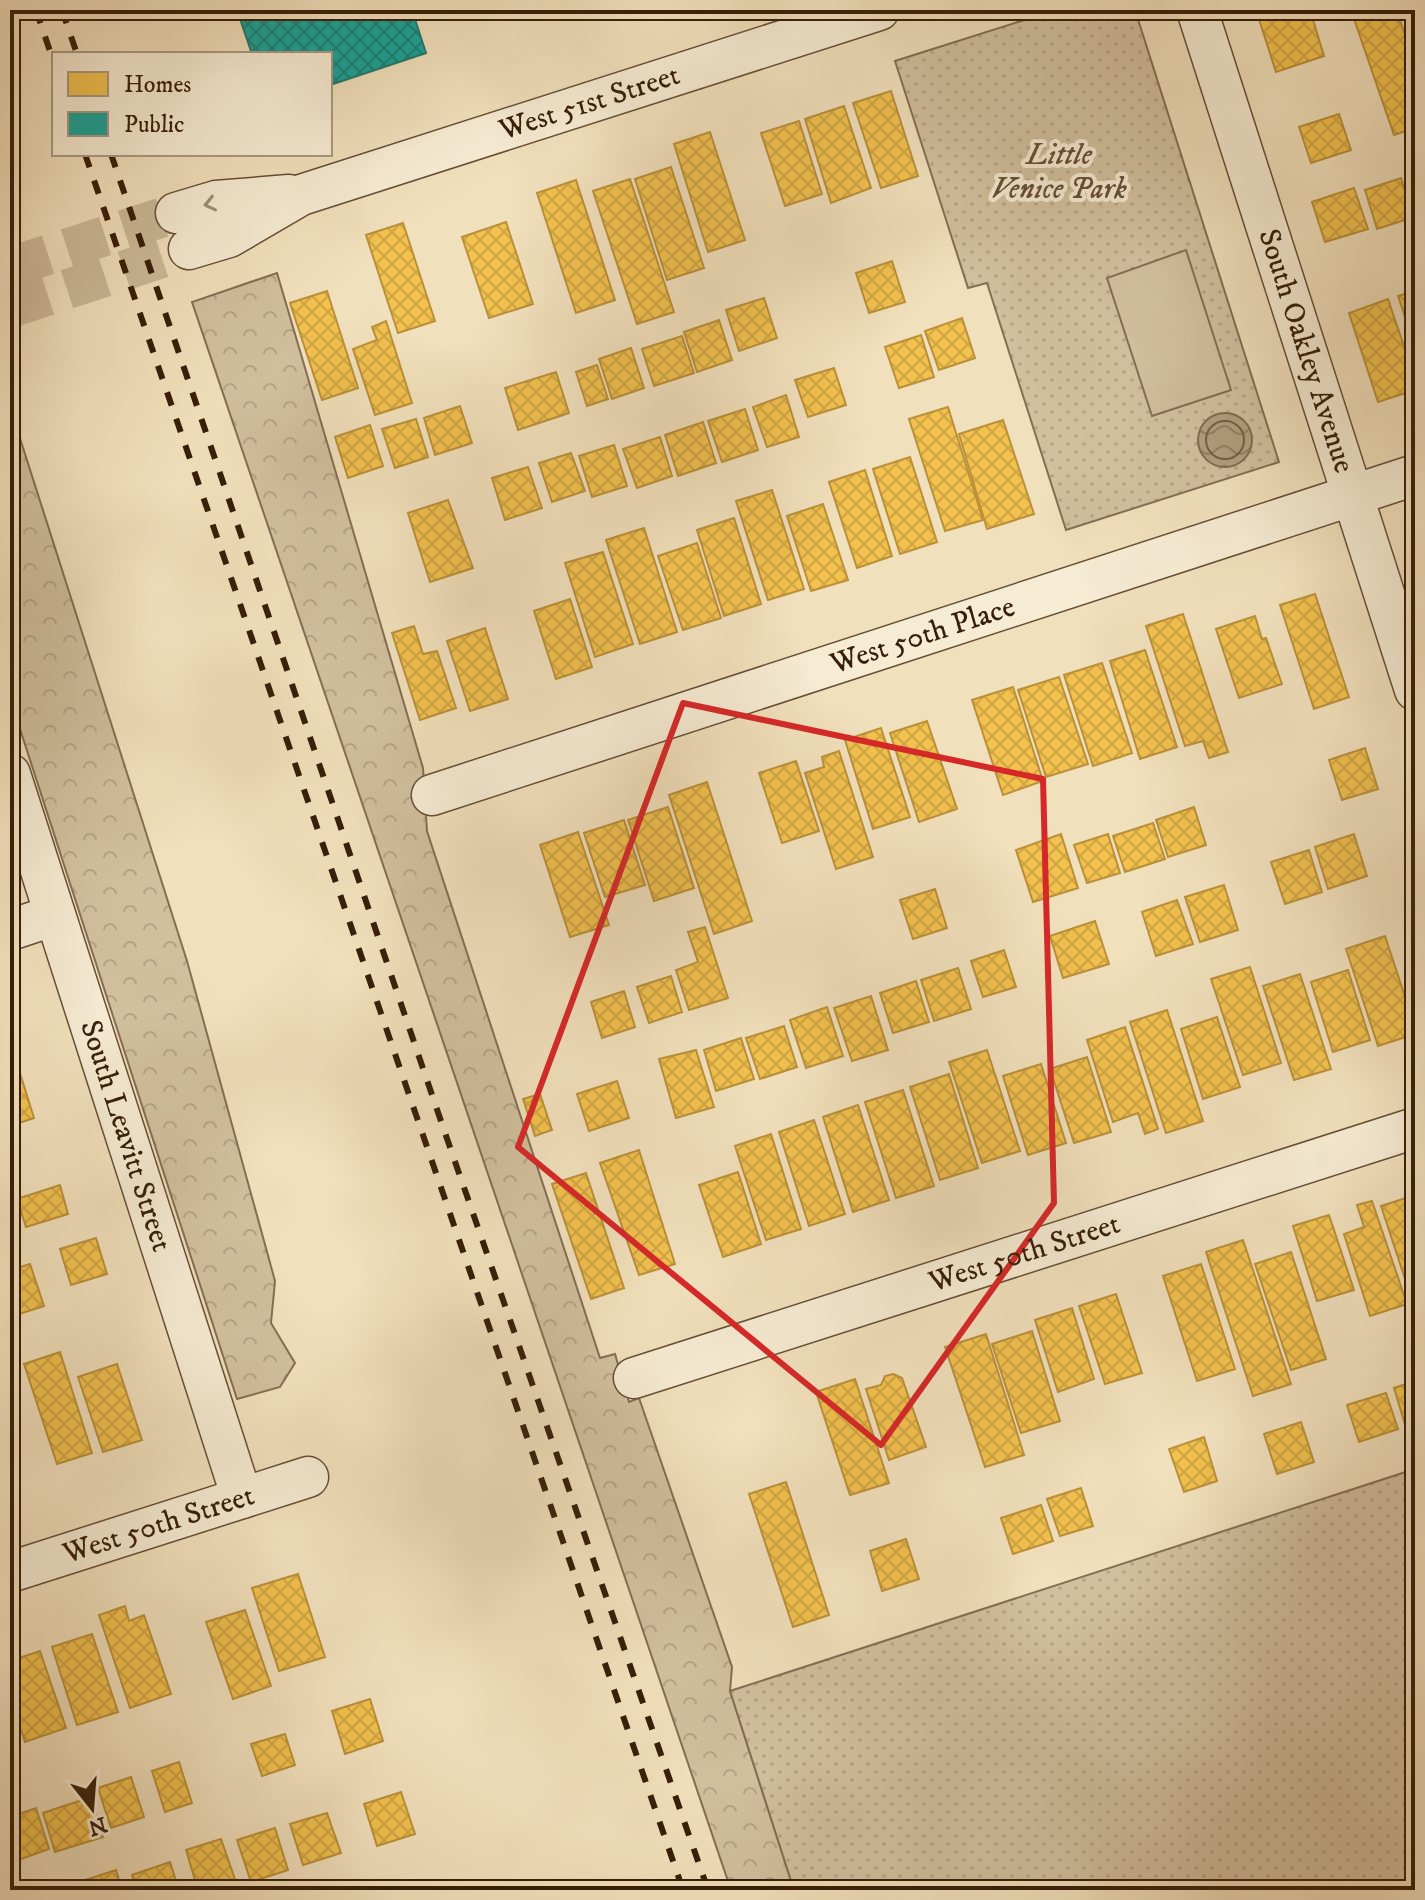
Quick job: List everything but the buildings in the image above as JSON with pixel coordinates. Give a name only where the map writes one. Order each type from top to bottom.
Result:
[{"type":"street","name":"West 51st Street","points":[[182,231],[216,201],[301,195],[879,10]]},
{"type":"street","name":"South Oakley Avenue","points":[[1197,10],[1415,690]]},
{"type":"street","name":"West 50th Place","points":[[432,795],[1415,475]]},
{"type":"street","name":"South Leavitt Street","points":[[10,774],[242,1498]]},
{"type":"street","points":[[10,930],[55,915]]},
{"type":"street","name":"West 50th Street","points":[[634,1378],[1415,1128]]},
{"type":"street","name":"West 50th Street","points":[[10,1572],[308,1477]]},
{"type":"highlighted area","points":[[683,703],[1043,779],[1054,1203],[881,1445],[518,1147]]},
{"type":"green space","name":"Little Venice Park","points":[[1056,10],[1135,10],[1279,462],[1066,530],[987,283],[968,288],[895,61]]},
{"type":"green space","points":[[1186,250],[1231,390],[1152,416],[1107,278]]},
{"type":"green space","points":[[277,273],[423,768],[427,831],[600,1358],[615,1354],[629,1402],[639,1398],[732,1667],[730,1691],[794,1890],[731,1890],[192,302]]},
{"type":"green space","points":[[10,407],[187,961],[275,1281],[271,1323],[295,1363],[280,1387],[237,1399],[10,698]]},
{"type":"green space","points":[[1415,1469],[1415,1890],[794,1890],[730,1691]]},
{"type":"water","points":[[1225,413],[1244,421],[1252,440],[1244,459],[1225,467],[1206,459],[1198,440],[1206,421]]},
{"type":"tunnel","points":[[10,267],[176,213]]},
{"type":"tunnel","points":[[10,308],[189,249]]},
{"type":"railway","points":[[36,10],[52,57]]},
{"type":"railway","points":[[62,10],[76,52]]},
{"type":"railway","points":[[86,156],[683,1890]]},
{"type":"railway","points":[[112,156],[443,1127],[708,1890]]}]
